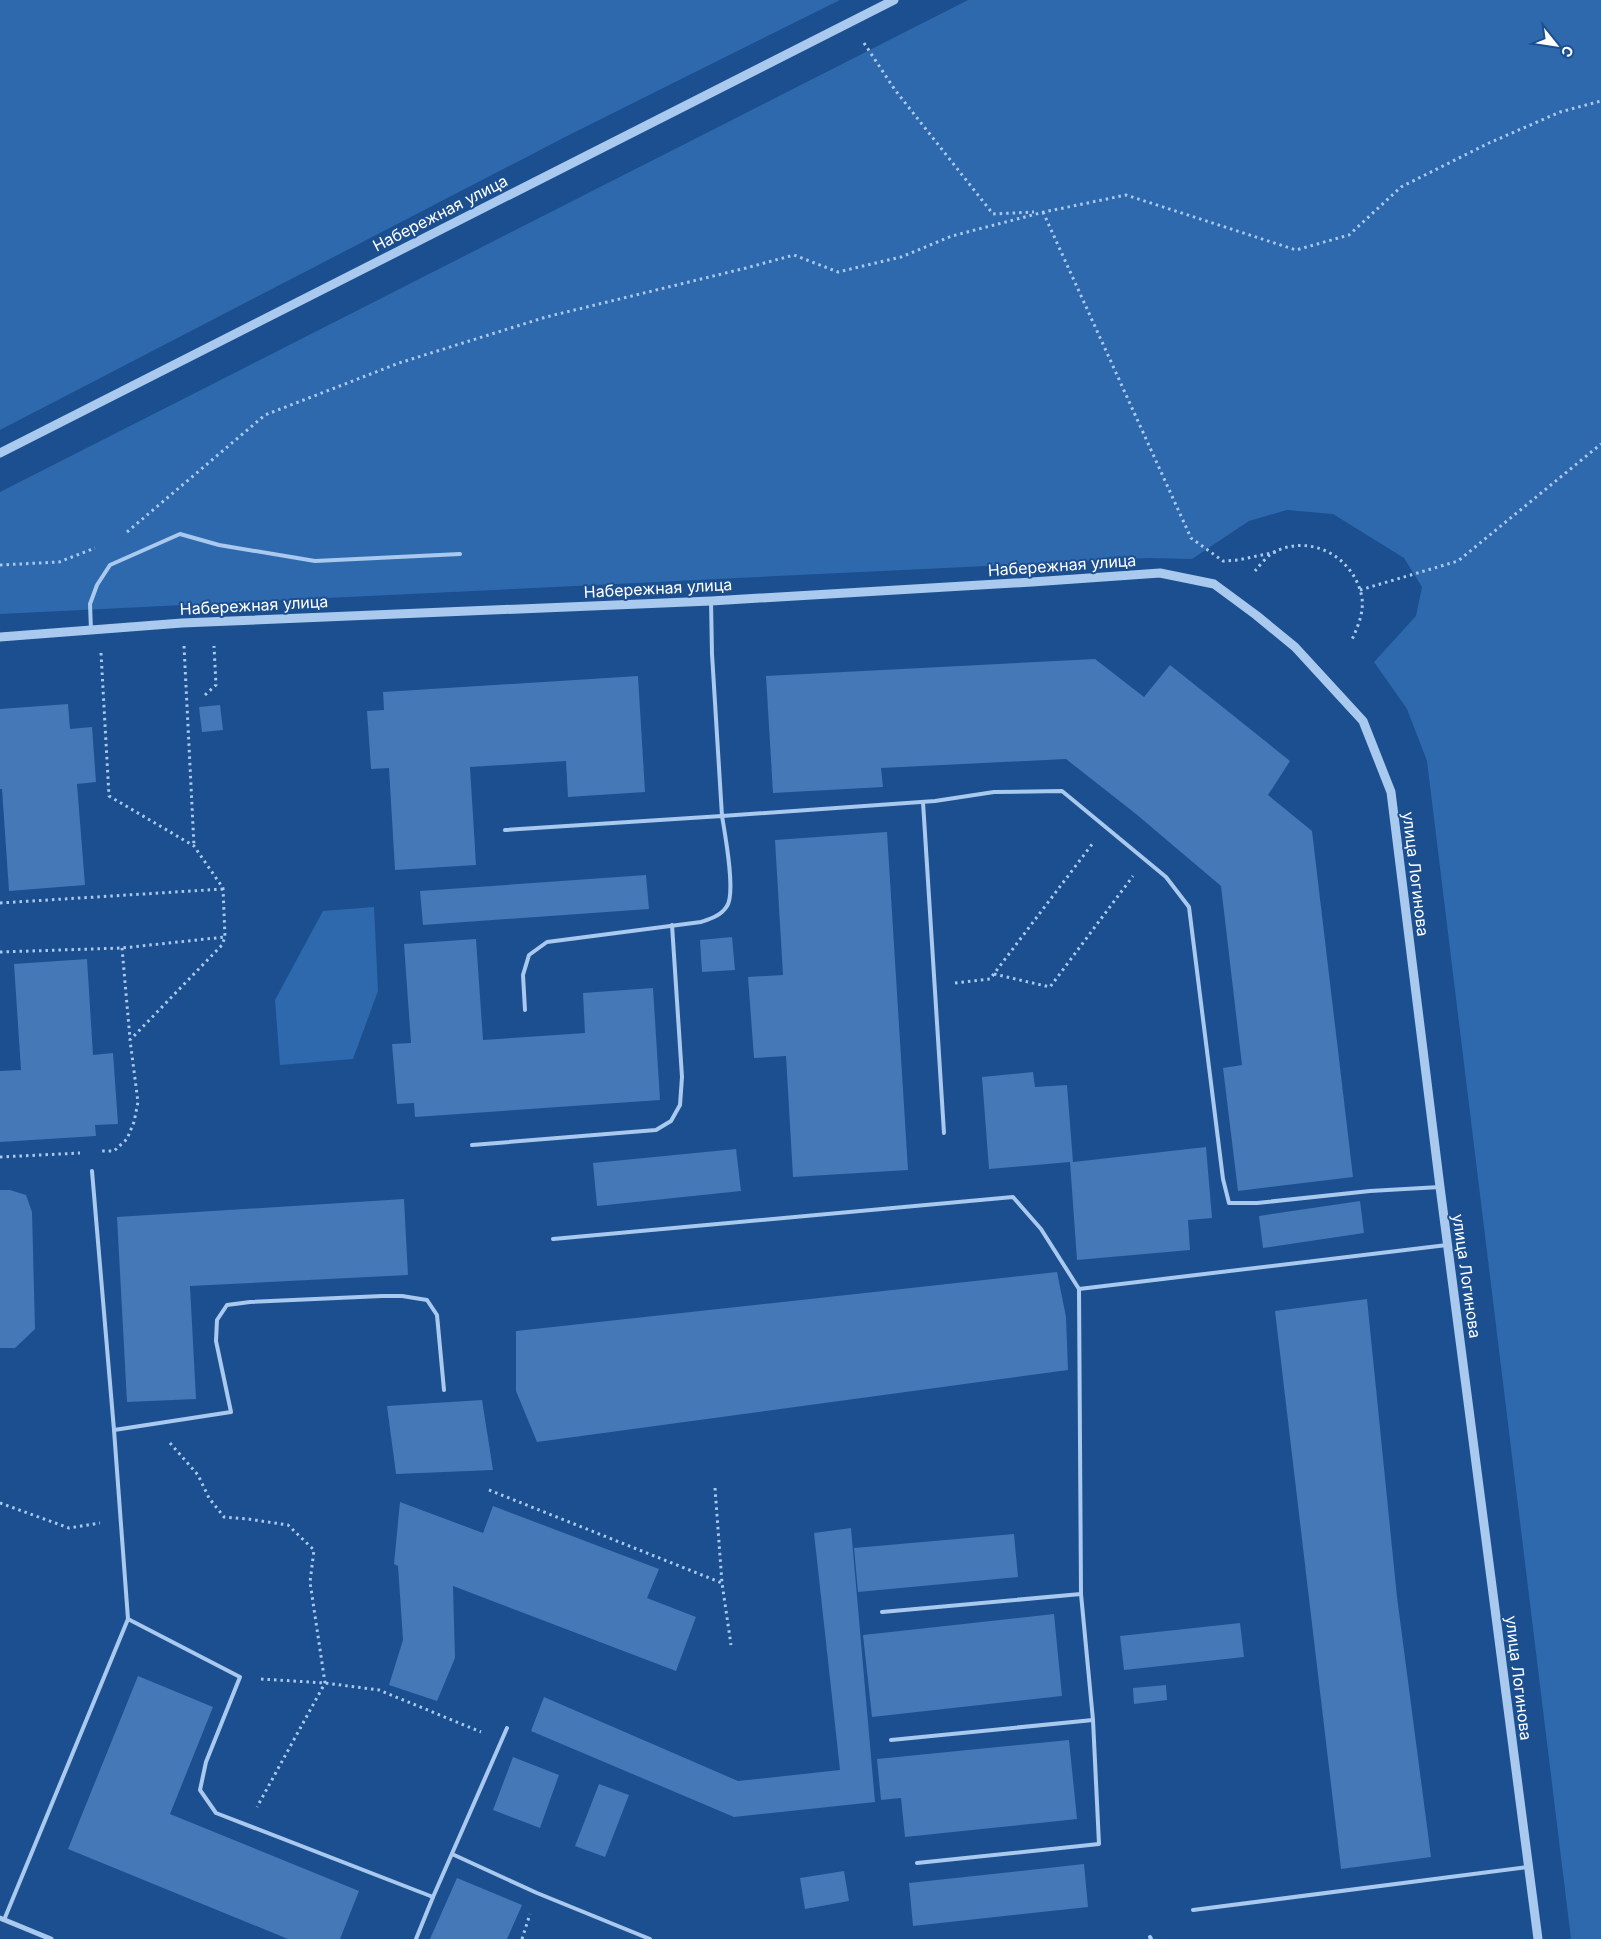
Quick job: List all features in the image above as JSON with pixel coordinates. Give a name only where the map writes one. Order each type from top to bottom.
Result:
[{"type":"street","name":"Набережная улица","points":[[0,453],[894,0]]},
{"type":"street","name":"Набережная улица","points":[[0,637],[182,623],[711,601],[1012,584],[1160,573],[1214,584],[1256,615],[1295,648]]},
{"type":"street","name":"улица Логинова","points":[[1295,648],[1363,721],[1391,792],[1440,1187],[1538,1939]]},
{"type":"street","points":[[2,1919],[51,1939]]},
{"type":"lane","points":[[96,630],[90,604],[97,584],[110,565],[180,534],[219,545],[316,562],[460,554]]},
{"type":"lane","points":[[525,1010],[523,975],[529,955],[547,942],[701,922],[717,916],[728,906],[731,890],[722,816],[712,654],[711,601]]},
{"type":"lane","points":[[505,830],[923,802],[994,792],[1062,791],[1166,877],[1189,907],[1223,1179],[1229,1203],[1440,1187]]},
{"type":"lane","points":[[923,802],[944,1133]]},
{"type":"lane","points":[[472,1145],[656,1130],[671,1121],[680,1105],[682,1077],[672,925]]},
{"type":"lane","points":[[2,1919],[128,1619],[122,1520],[92,1171]]},
{"type":"lane","points":[[553,1239],[1013,1197],[1041,1229],[1080,1289],[1081,1594],[1093,1720],[1098,1844],[916,1863]]},
{"type":"lane","points":[[1080,1289],[1448,1244]]},
{"type":"lane","points":[[114,1430],[231,1412],[216,1341],[216,1320],[227,1305],[250,1302],[382,1296],[402,1296],[427,1300],[437,1315],[444,1390]]},
{"type":"lane","points":[[882,1612],[1081,1594]]},
{"type":"lane","points":[[128,1619],[240,1677],[206,1762],[200,1790],[216,1813],[432,1897]]},
{"type":"lane","points":[[891,1740],[1093,1720]]},
{"type":"lane","points":[[416,1939],[432,1897],[507,1728]]},
{"type":"lane","points":[[452,1854],[538,1893],[650,1939]]},
{"type":"lane","points":[[1192,1910],[1528,1867]]},
{"type":"path","points":[[850,22],[895,90],[992,214],[1044,212]]},
{"type":"path","points":[[125,534],[265,415],[399,363],[546,317],[794,255],[838,272],[901,257],[952,236],[1044,212],[1126,195],[1296,250],[1349,235],[1400,187],[1489,143],[1560,112],[1601,101]]},
{"type":"path","points":[[1044,212],[1191,538],[1223,561],[1238,560],[1276,552],[1293,546],[1313,546],[1332,553],[1347,565],[1360,590],[1362,600],[1361,619],[1351,642]]},
{"type":"path","points":[[1360,590],[1458,561],[1601,444]]},
{"type":"path","points":[[0,566],[59,562],[101,546]]},
{"type":"path","points":[[1255,571],[1276,552]]},
{"type":"path","points":[[205,695],[216,685],[213,622]]},
{"type":"path","points":[[182,623],[194,846]]},
{"type":"path","points":[[96,630],[109,796],[194,846],[223,888],[224,937],[222,945],[130,1040]]},
{"type":"path","points":[[934,984],[990,979],[1106,827]]},
{"type":"path","points":[[994,974],[1050,988],[1145,860]]},
{"type":"path","points":[[0,903],[223,888]]},
{"type":"path","points":[[0,952],[122,948],[224,937]]},
{"type":"path","points":[[98,1152],[114,1151],[127,1139],[134,1122],[138,1102],[130,1040],[122,948]]},
{"type":"path","points":[[0,1157],[81,1153]]},
{"type":"path","points":[[171,1445],[198,1475],[208,1498],[224,1517],[288,1525],[314,1550],[310,1582],[325,1683],[248,1825]]},
{"type":"path","points":[[715,1488],[722,1583],[731,1645]]},
{"type":"path","points":[[489,1490],[722,1583]]},
{"type":"path","points":[[0,1503],[69,1528],[122,1520]]},
{"type":"path","points":[[240,1677],[325,1683],[379,1690],[482,1732]]},
{"type":"shaded area","points":[[0,0],[840,0],[569,135],[0,430]]},
{"type":"shaded area","points":[[968,0],[1601,0],[1601,1939],[1571,1939],[1427,761],[1407,709],[1374,662],[1416,616],[1422,587],[1404,558],[1333,514],[1287,510],[1249,521],[1192,559],[1149,558],[0,614],[0,492]]},
{"type":"shaded area","points":[[374,907],[378,991],[353,1059],[280,1065],[275,1000],[323,911]]},
{"type":"building","points":[[1095,659],[1144,697],[1170,665],[1290,761],[1268,795],[1312,831],[1353,1177],[1238,1191],[1223,1068],[1242,1065],[1221,886],[1136,814],[1066,759],[881,768],[883,787],[773,793],[766,676]]},
{"type":"building","points":[[638,676],[645,792],[568,797],[566,761],[470,767],[476,865],[395,870],[389,768],[371,769],[367,711],[384,710],[383,692]]},
{"type":"building","points":[[68,704],[70,729],[92,727],[96,782],[77,784],[85,885],[9,891],[2,789],[0,789],[0,709]]},
{"type":"building","points":[[220,705],[223,730],[202,732],[199,707]]},
{"type":"building","points":[[887,832],[908,1170],[793,1177],[786,1056],[754,1058],[748,977],[783,975],[775,840]]},
{"type":"building","points":[[646,875],[649,909],[423,925],[420,891]]},
{"type":"building","points":[[732,937],[735,970],[702,972],[700,940]]},
{"type":"building","points":[[476,939],[483,1040],[585,1033],[583,993],[653,988],[660,1100],[415,1117],[414,1103],[397,1104],[392,1044],[411,1043],[404,944]]},
{"type":"building","points":[[87,959],[93,1055],[113,1053],[118,1124],[95,1125],[96,1136],[0,1142],[0,1071],[21,1070],[14,964]]},
{"type":"building","points":[[1033,1072],[1035,1087],[1067,1085],[1073,1162],[1206,1147],[1212,1218],[1188,1220],[1190,1250],[1077,1260],[1070,1162],[989,1169],[982,1077]]},
{"type":"building","points":[[736,1149],[741,1191],[597,1206],[593,1163]]},
{"type":"building","points":[[0,1190],[10,1190],[26,1195],[32,1212],[35,1329],[15,1348],[0,1348]]},
{"type":"building","points":[[404,1199],[408,1275],[190,1286],[196,1399],[127,1402],[117,1217]]},
{"type":"building","points":[[1360,1201],[1364,1233],[1263,1248],[1259,1216]]},
{"type":"building","points":[[1057,1272],[1066,1317],[1068,1370],[537,1442],[516,1391],[516,1331]]},
{"type":"building","points":[[1367,1299],[1397,1597],[1431,1857],[1341,1869],[1275,1311]]},
{"type":"building","points":[[482,1400],[493,1470],[396,1474],[387,1406]]},
{"type":"building","points":[[400,1502],[483,1533],[493,1506],[659,1569],[647,1598],[696,1617],[676,1671],[453,1586],[455,1658],[437,1701],[389,1685],[403,1640],[398,1566],[394,1564]]},
{"type":"building","points":[[851,1528],[875,1802],[734,1817],[531,1731],[544,1697],[738,1781],[840,1770],[814,1533]]},
{"type":"building","points":[[1014,1534],[1018,1577],[858,1592],[854,1548]]},
{"type":"building","points":[[1054,1614],[1062,1696],[872,1717],[863,1635]]},
{"type":"building","points":[[1240,1623],[1244,1657],[1124,1670],[1120,1636]]},
{"type":"building","points":[[138,1676],[213,1707],[170,1814],[359,1891],[340,1939],[288,1939],[68,1849]]},
{"type":"building","points":[[1166,1685],[1167,1700],[1134,1704],[1133,1688]]},
{"type":"building","points":[[1069,1740],[1077,1819],[905,1837],[901,1798],[881,1800],[877,1759]]},
{"type":"building","points":[[513,1757],[559,1775],[540,1828],[493,1810]]},
{"type":"building","points":[[599,1784],[629,1795],[605,1857],[575,1846]]},
{"type":"building","points":[[1084,1864],[1088,1907],[913,1926],[909,1883]]},
{"type":"building","points":[[844,1871],[849,1901],[805,1909],[800,1878]]},
{"type":"building","points":[[457,1878],[522,1905],[507,1939],[430,1939]]}]
